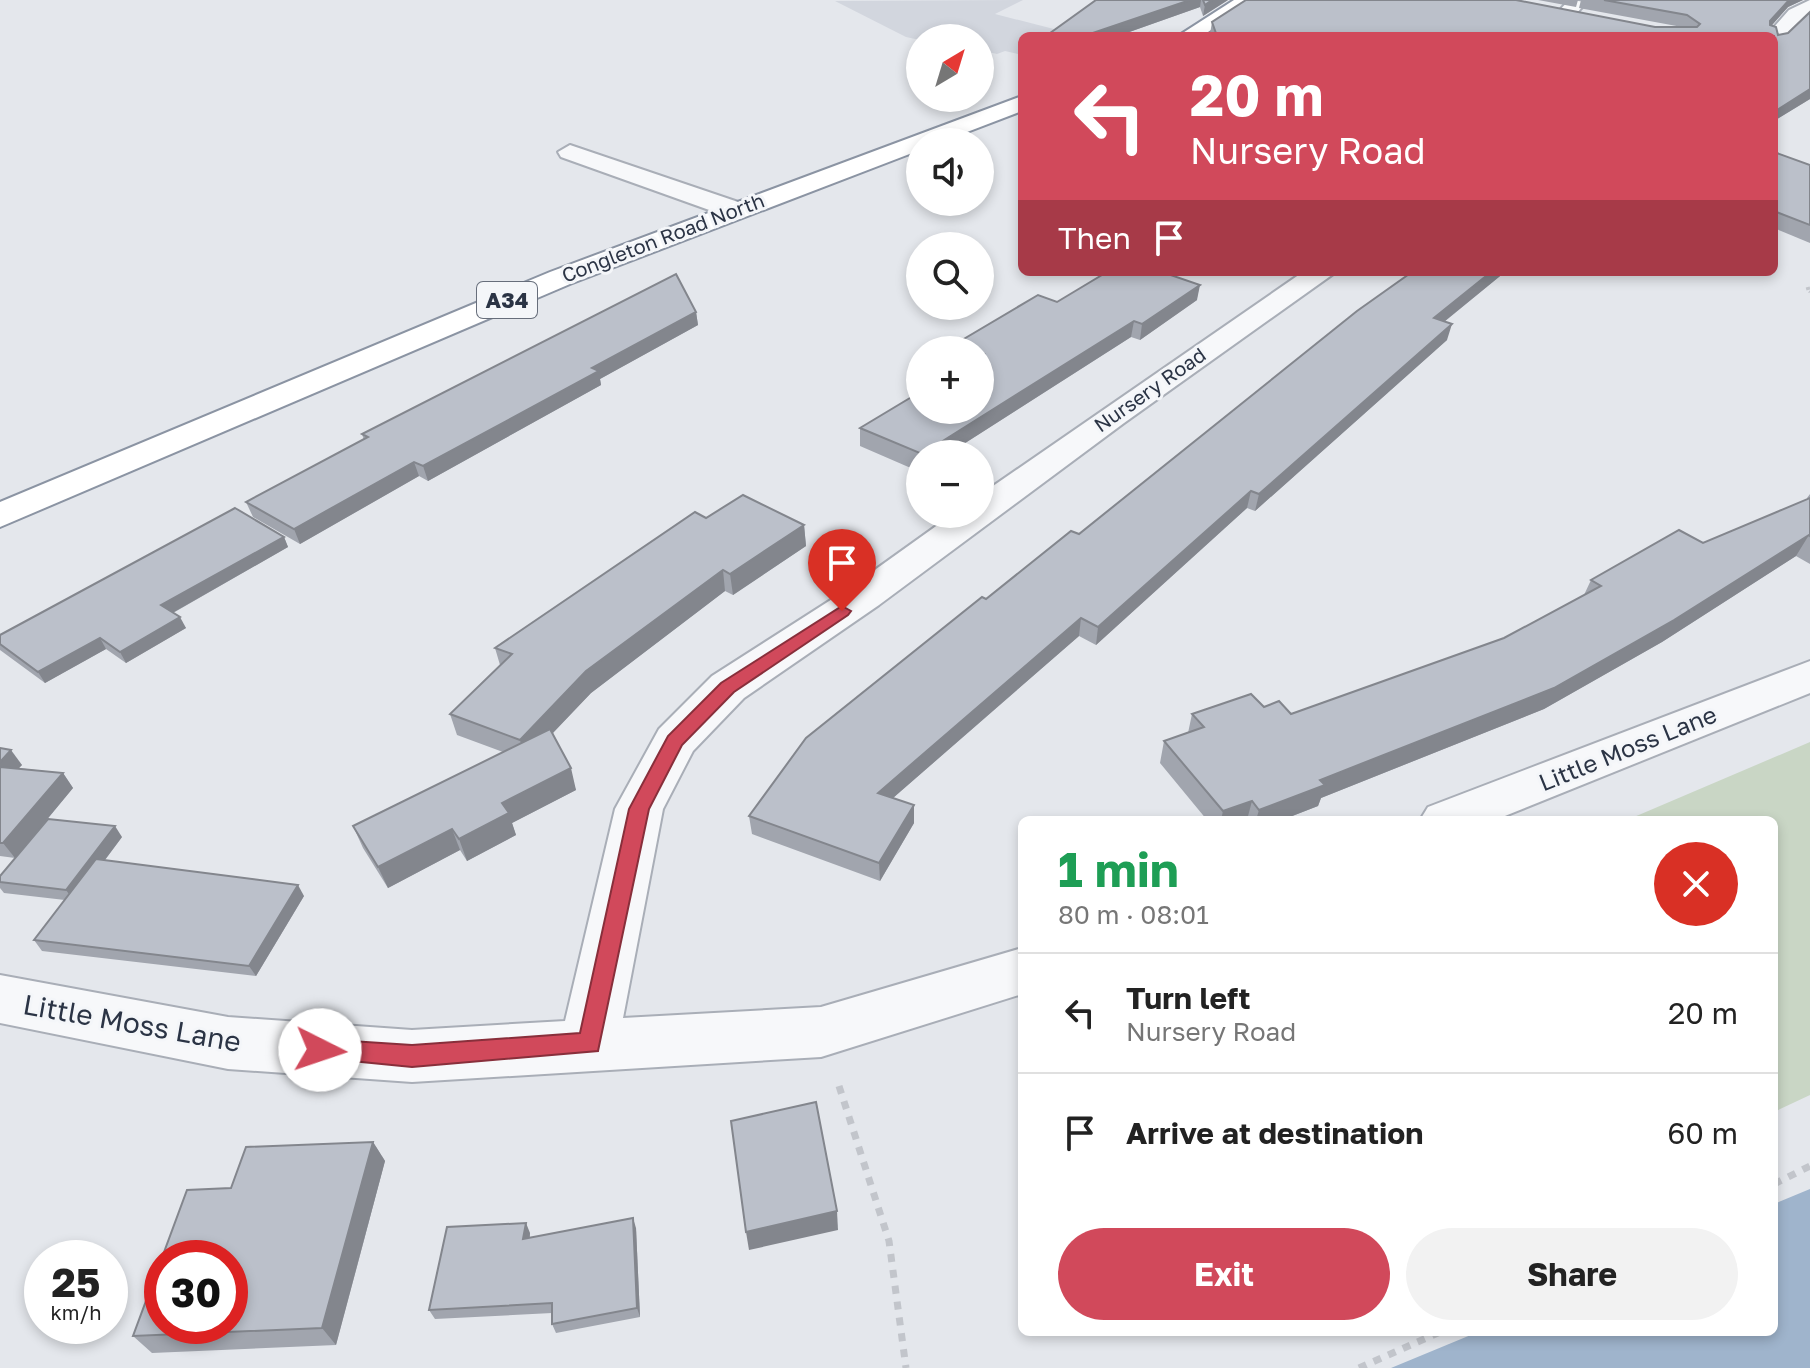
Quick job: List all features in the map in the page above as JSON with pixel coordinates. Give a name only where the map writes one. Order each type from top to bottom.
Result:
[{"type":"highway","points":[[1195,32],[1247,0]]},
{"type":"highway","name":"Congleton Road North","points":[[0,516],[560,278],[1018,104]]},
{"type":"street","points":[[1778,34],[1796,14],[1810,6]]},
{"type":"street","points":[[1566,8],[1596,18]]},
{"type":"street","points":[[570,152],[735,210]]},
{"type":"street","name":"Nursery Road","points":[[994,502],[1112,416],[1316,276]]},
{"type":"street","name":"Nursery Road","points":[[589,1043],[639,809],[675,741],[728,687],[865,596],[958,528]]},
{"type":"street","name":"Little Moss Lane","points":[[1455,816],[1810,676]]},
{"type":"street","name":"Little Moss Lane","points":[[0,999],[243,1044],[412,1056],[589,1043],[821,1032],[1018,972]]},
{"type":"path","points":[[821,1032],[889,1241],[906,1368]]},
{"type":"path","points":[[1778,1182],[1810,1166]]},
{"type":"path","points":[[1359,1368],[1431,1336]]},
{"type":"shaded area","points":[[1023,0],[995,14],[1065,32],[1018,32],[1018,54],[1005,51],[994,53],[994,24],[906,24],[906,37],[835,1]]},
{"type":"green space","points":[[1810,742],[1810,1095],[1778,1110],[1778,816],[1636,816]]},
{"type":"water","points":[[1810,1189],[1810,1368],[1391,1368],[1468,1336],[1778,1336],[1778,1202]]},
{"type":"building","points":[[1096,0],[1190,0],[1096,32],[1052,32]]},
{"type":"building","points":[[1246,0],[1516,0],[1655,27],[1697,27],[1700,24],[1687,15],[1604,0],[1789,0],[1770,21],[1777,32],[1216,32],[1212,22]]},
{"type":"building","points":[[1810,12],[1810,89],[1778,109],[1778,35],[1788,33]]},
{"type":"building","points":[[1778,153],[1810,165],[1810,225],[1778,213]]},
{"type":"building","points":[[676,274],[696,312],[592,368],[599,371],[423,466],[414,462],[294,529],[246,502],[368,437],[362,434]]},
{"type":"building","points":[[1100,276],[1174,276],[1200,285],[1142,324],[1134,321],[994,409],[994,336],[969,336],[1038,295],[1057,302]]},
{"type":"building","points":[[1406,276],[1486,276],[1434,318],[1452,324],[1259,494],[1251,491],[1098,627],[1081,618],[878,793],[914,805],[879,863],[749,816],[806,738],[982,597],[986,599],[1071,531],[1079,534],[1357,311]]},
{"type":"building","points":[[906,400],[906,424],[970,424],[944,440],[906,440],[906,447],[860,428]]},
{"type":"building","points":[[743,495],[804,525],[730,574],[723,570],[586,671],[520,740],[450,714],[512,654],[495,648],[695,512],[706,518]]},
{"type":"building","points":[[1810,498],[1810,536],[1674,620],[1554,688],[1320,780],[1325,785],[1259,810],[1252,801],[1223,811],[1164,741],[1204,727],[1192,714],[1251,694],[1264,707],[1279,701],[1291,714],[1504,638],[1601,586],[1591,580],[1679,530],[1703,543]]},
{"type":"building","points":[[235,508],[284,537],[161,605],[180,617],[120,652],[100,638],[38,672],[0,644],[0,635]]},
{"type":"building","points":[[550,729],[571,768],[502,803],[509,813],[459,839],[452,829],[378,867],[353,826]]},
{"type":"building","points":[[0,748],[11,750],[0,762]]},
{"type":"building","points":[[0,767],[63,773],[3,843],[0,843]]},
{"type":"building","points":[[48,819],[115,826],[66,890],[0,882],[0,876]]},
{"type":"building","points":[[96,859],[298,885],[249,966],[34,940]]},
{"type":"building","points":[[816,1102],[837,1211],[746,1232],[731,1121]]},
{"type":"building","points":[[373,1142],[322,1328],[248,1331],[248,1240],[169,1240],[187,1190],[231,1188],[246,1147]]},
{"type":"building","points":[[633,1218],[637,1308],[552,1324],[552,1303],[429,1310],[447,1227],[526,1223],[523,1239]]},
{"type":"building","points":[[144,1306],[144,1336],[133,1336]]},
{"type":"route","points":[[320,1050],[412,1056],[589,1043],[639,809],[675,741],[728,687],[842,611]]}]
